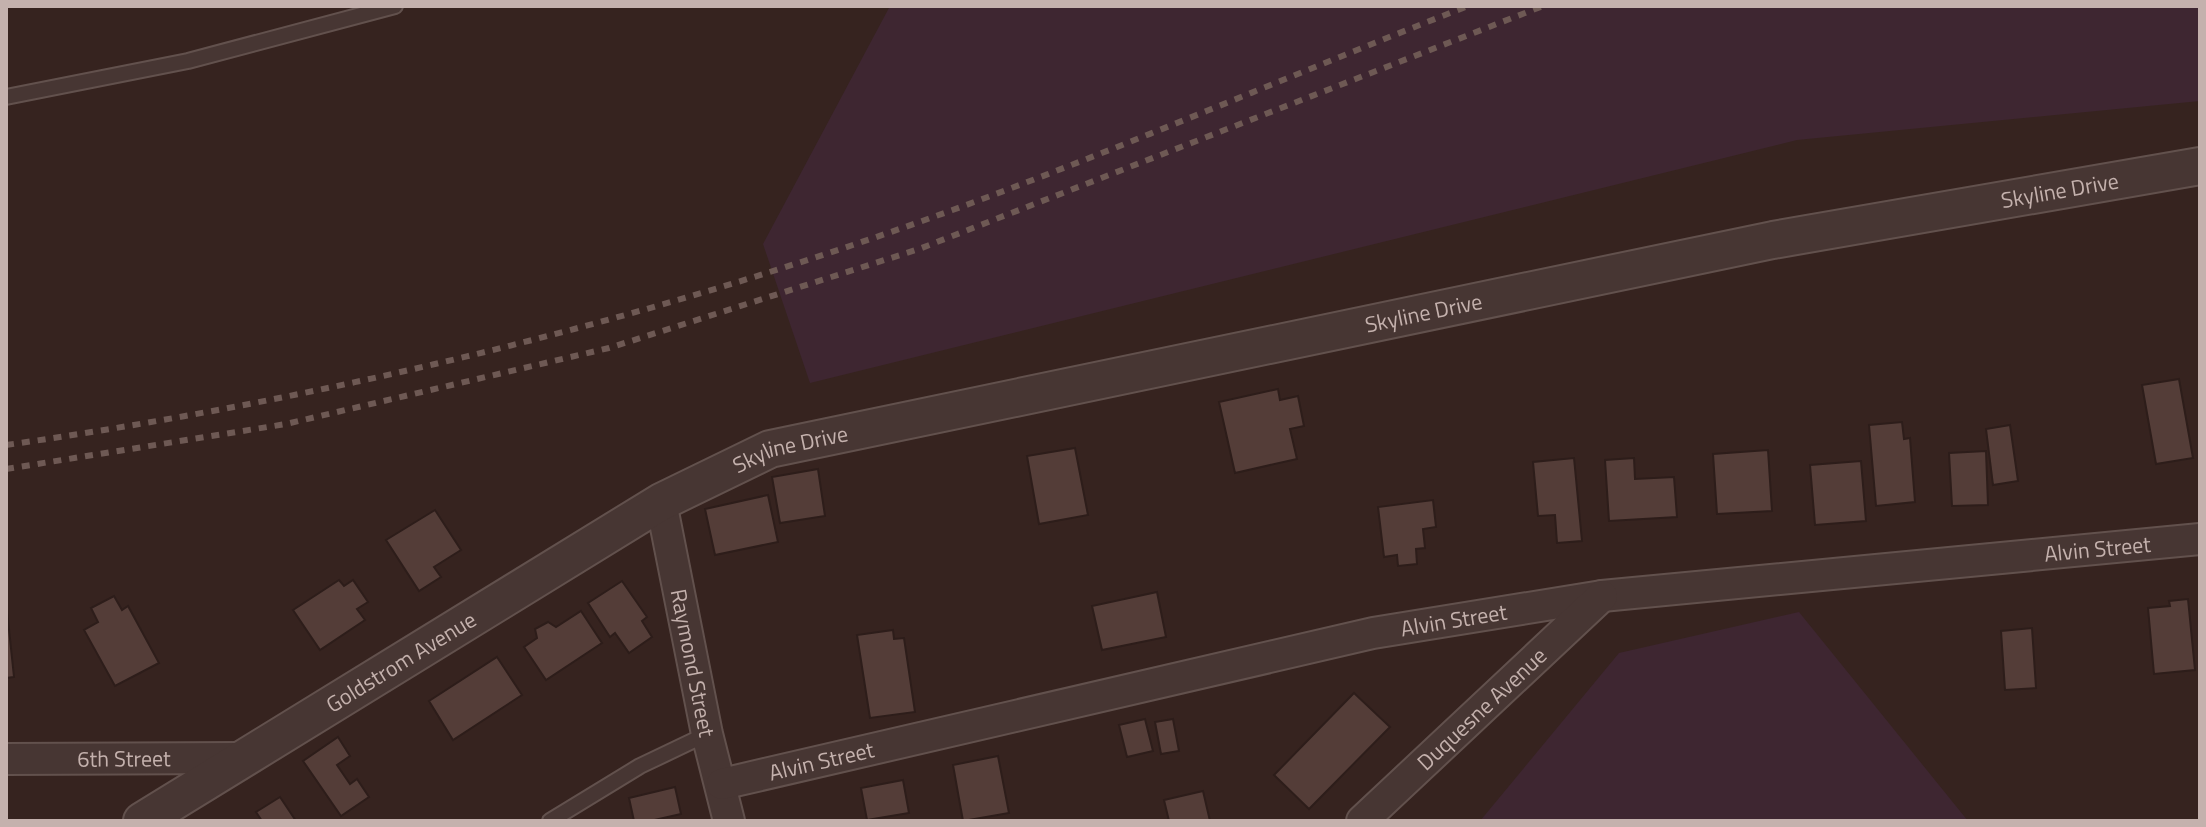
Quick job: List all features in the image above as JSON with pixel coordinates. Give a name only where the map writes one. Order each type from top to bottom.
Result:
[{"type":"street","name":"Skyline Drive","points":[[661,502],[770,449],[1773,240],[2200,166]]},
{"type":"street","name":"Raymond Street","points":[[661,502],[707,734],[729,821]]},
{"type":"street","name":"Goldstrom Avenue","points":[[142,821],[661,502]]},
{"type":"street","name":"Alvin Street","points":[[722,784],[1373,633],[1602,596],[2200,539]]},
{"type":"street","name":"Duquesne Avenue","points":[[1362,821],[1602,596]]},
{"type":"street","name":"6th Street","points":[[6,759],[241,758]]},
{"type":"lane","points":[[6,97],[188,61],[395,6]]},
{"type":"lane","points":[[550,821],[640,766],[707,734]]},
{"type":"shaded area","points":[[890,6],[2200,6],[2200,101],[1797,140],[810,383],[763,244]]},
{"type":"shaded area","points":[[1799,612],[1968,821],[1480,821],[1619,653]]},
{"type":"building","points":[[2179,379],[2193,458],[2156,464],[2142,385]]},
{"type":"building","points":[[1278,389],[1280,400],[1298,396],[1304,426],[1290,429],[1297,459],[1235,473],[1219,402]]},
{"type":"building","points":[[1902,422],[1904,439],[1910,438],[1915,502],[1876,506],[1869,425]]},
{"type":"building","points":[[2010,425],[2018,481],[1993,485],[1986,429]]},
{"type":"building","points":[[1075,448],[1088,515],[1039,524],[1027,456]]},
{"type":"building","points":[[1768,450],[1772,511],[1717,514],[1713,454]]},
{"type":"building","points":[[1986,451],[1988,505],[1952,506],[1949,453]]},
{"type":"building","points":[[1574,458],[1582,541],[1557,543],[1555,515],[1538,516],[1533,462]]},
{"type":"building","points":[[1634,458],[1635,479],[1674,477],[1677,517],[1609,521],[1605,460]]},
{"type":"building","points":[[1861,461],[1866,521],[1815,525],[1810,465]]},
{"type":"building","points":[[818,469],[825,516],[780,523],[772,477]]},
{"type":"building","points":[[768,495],[778,542],[715,555],[705,509]]},
{"type":"building","points":[[1433,500],[1436,527],[1423,529],[1425,548],[1416,549],[1417,564],[1398,566],[1397,555],[1384,557],[1378,507]]},
{"type":"building","points":[[435,510],[461,550],[434,567],[441,577],[419,591],[386,540]]},
{"type":"building","points":[[339,580],[344,586],[353,580],[368,602],[357,609],[365,620],[320,650],[293,610]]},
{"type":"building","points":[[622,581],[647,617],[642,621],[652,637],[629,653],[615,633],[610,637],[588,603]]},
{"type":"building","points":[[1157,592],[1166,637],[1102,650],[1092,606]]},
{"type":"building","points":[[114,596],[122,610],[128,606],[159,663],[115,686],[84,630],[98,622],[91,608]]},
{"type":"building","points":[[2188,599],[2195,670],[2154,674],[2148,608],[2170,606],[2169,601]]},
{"type":"building","points":[[6,601],[14,677],[6,678]]},
{"type":"building","points":[[581,611],[602,643],[546,680],[524,647],[537,638],[535,629],[548,622],[556,627]]},
{"type":"building","points":[[2032,628],[2036,688],[2005,690],[2001,631]]},
{"type":"building","points":[[893,630],[894,639],[904,638],[915,712],[870,718],[857,635]]},
{"type":"building","points":[[497,657],[522,695],[453,740],[429,701]]},
{"type":"building","points":[[1354,693],[1390,727],[1309,809],[1274,775]]},
{"type":"building","points":[[1145,719],[1153,751],[1127,757],[1119,725]]},
{"type":"building","points":[[1173,719],[1179,751],[1161,754],[1155,722]]},
{"type":"building","points":[[338,737],[350,756],[337,765],[350,784],[357,779],[369,797],[341,816],[303,761]]},
{"type":"building","points":[[998,756],[1009,813],[963,821],[953,765]]},
{"type":"building","points":[[903,780],[909,813],[867,820],[861,788]]},
{"type":"building","points":[[675,787],[681,814],[634,821],[629,798]]},
{"type":"building","points":[[1203,791],[1210,821],[1169,821],[1164,800]]},
{"type":"building","points":[[280,797],[296,821],[262,821],[256,812]]},
{"type":"railway","points":[[6,445],[230,408],[341,385],[452,360],[671,302],[780,269],[961,207],[1468,6]]},
{"type":"railway","points":[[6,469],[286,424],[609,348],[919,249],[1543,6]]}]
